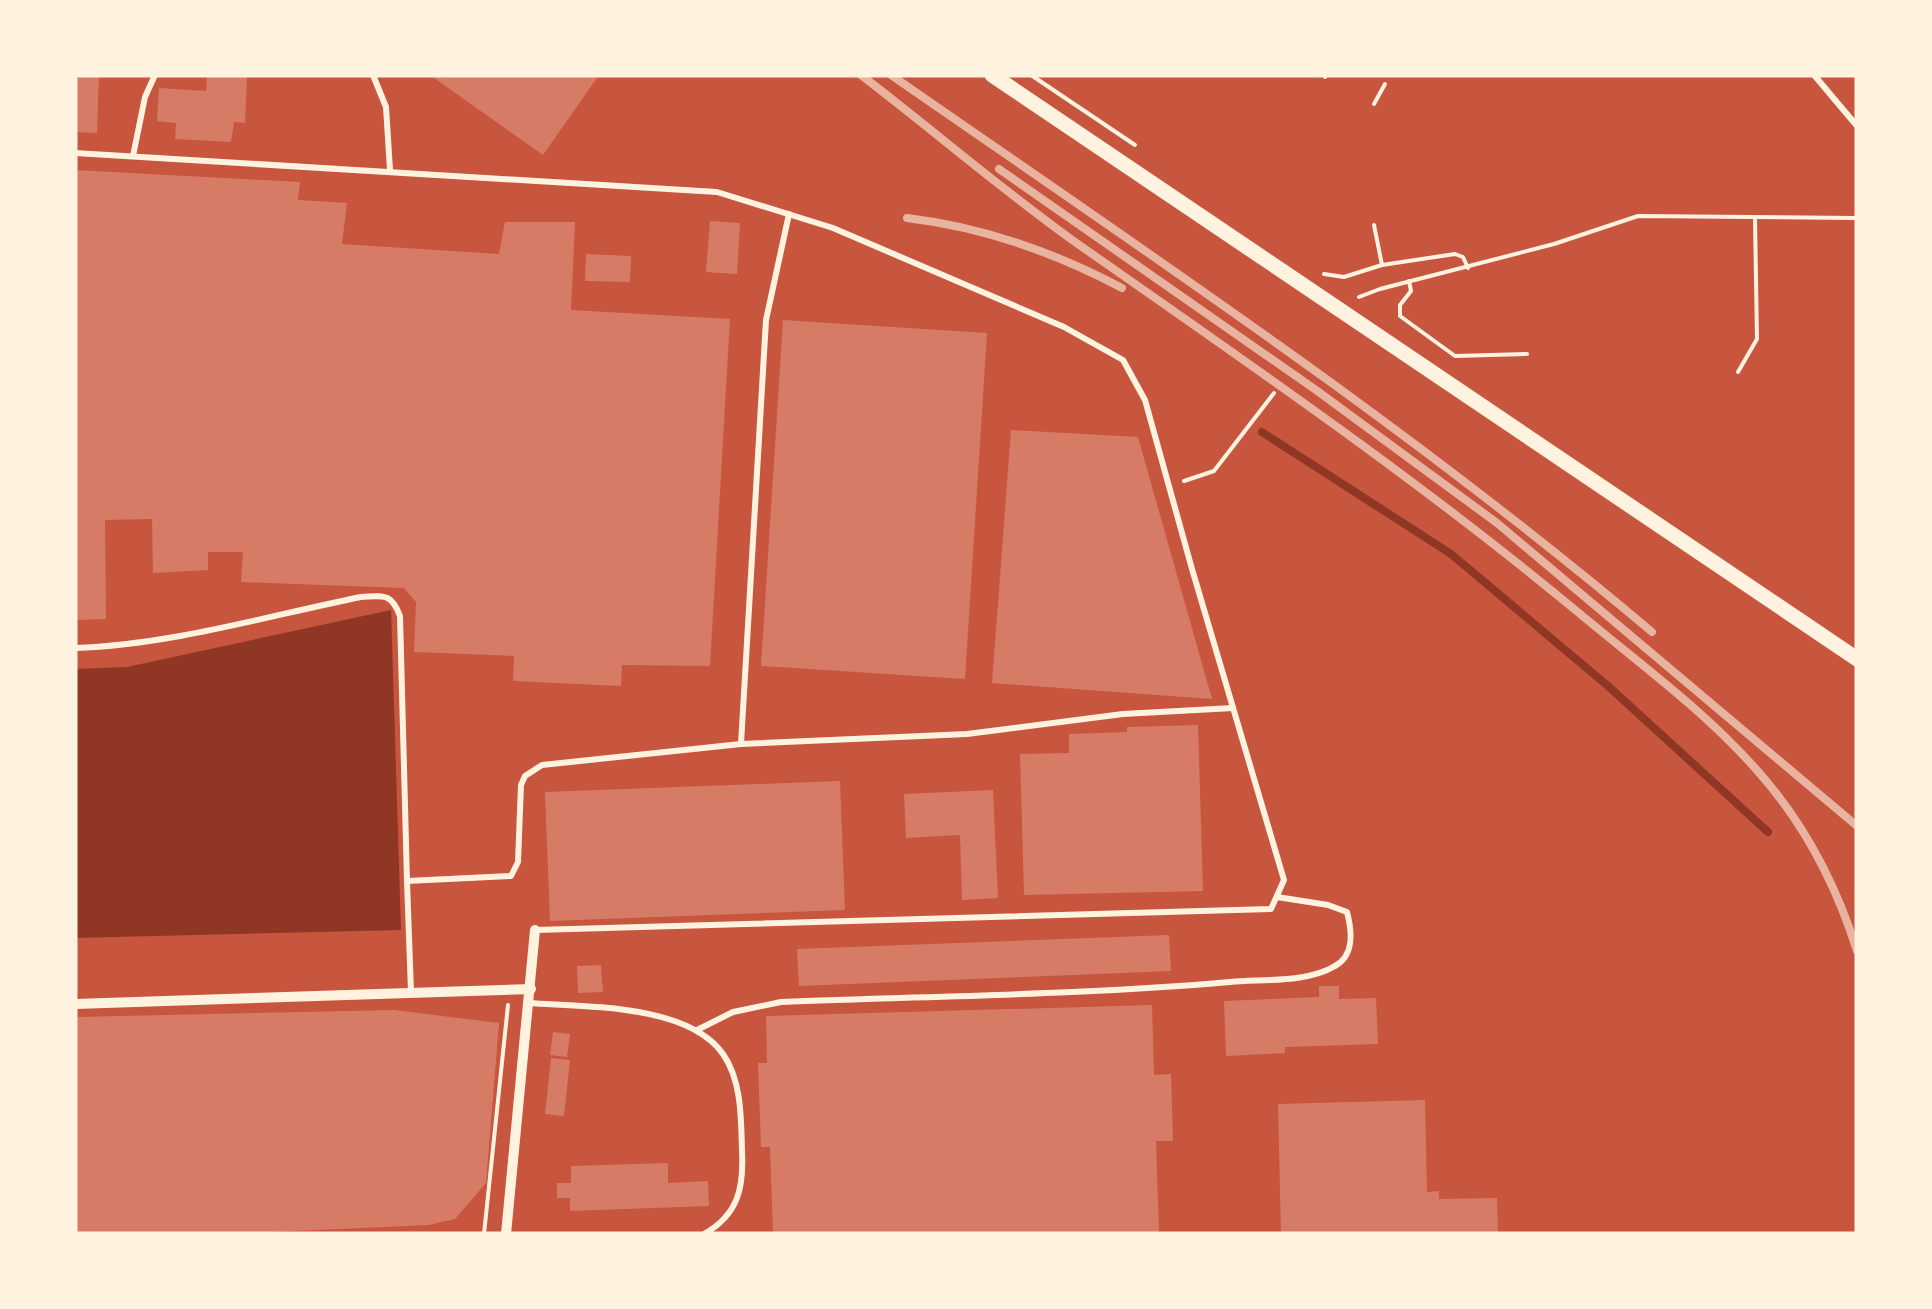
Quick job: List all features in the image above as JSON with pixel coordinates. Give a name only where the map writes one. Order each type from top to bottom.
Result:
[{"type":"street","points":[[992,75],[1857,659]]},
{"type":"street","points":[[506,1234],[535,930]]},
{"type":"street","points":[[75,1004],[531,989]]},
{"type":"lane","points":[[133,156],[145,97],[155,75]]},
{"type":"lane","points":[[373,75],[386,107],[390,170]]},
{"type":"lane","points":[[1814,75],[1855,125]]},
{"type":"lane","points":[[75,153],[717,192],[834,228],[1064,326],[1124,360],[1145,400],[1284,880],[1271,909],[535,930]]},
{"type":"lane","points":[[741,744],[766,320],[788,214]]},
{"type":"lane","points":[[75,648],[158,638],[360,597],[385,596],[395,602],[400,616],[411,993]]},
{"type":"lane","points":[[407,880],[510,876],[518,862],[521,785],[524,776],[542,766],[741,744],[967,734],[1123,714],[1234,708]]},
{"type":"lane","points":[[697,1030],[733,1012],[781,1002],[1170,987],[1307,975],[1337,966],[1349,950],[1352,934],[1347,912],[1277,897]]},
{"type":"lane","points":[[529,1003],[656,1016],[697,1030],[723,1054],[736,1082],[743,1176],[738,1202],[720,1225],[704,1234]]},
{"type":"path","points":[[1031,75],[1137,147]]},
{"type":"path","points":[[1374,104],[1385,84]]},
{"type":"path","points":[[1354,299],[1554,244],[1638,216],[1857,218]]},
{"type":"path","points":[[1738,372],[1756,339],[1755,218]]},
{"type":"path","points":[[1374,225],[1382,265]]},
{"type":"path","points":[[1309,265],[1334,278],[1382,265],[1455,254],[1463,257],[1468,268]]},
{"type":"path","points":[[1409,281],[1411,291],[1400,305],[1400,316],[1452,355],[1527,354]]},
{"type":"path","points":[[1169,486],[1214,472],[1274,393]]},
{"type":"path","points":[[484,1234],[510,990]]},
{"type":"shaded area","points":[[391,610],[401,930],[75,938],[75,669],[127,667]]},
{"type":"building","points":[[75,75],[99,75],[97,133],[75,132]]},
{"type":"building","points":[[207,75],[247,75],[245,123],[234,122],[231,142],[175,139],[176,123],[157,121],[159,88],[206,91]]},
{"type":"building","points":[[430,75],[599,75],[543,155]]},
{"type":"building","points":[[75,170],[300,182],[298,200],[347,203],[342,244],[499,254],[505,222],[575,222],[571,310],[730,319],[710,666],[622,665],[621,686],[513,681],[514,656],[414,652],[416,602],[404,588],[241,582],[243,552],[208,552],[208,570],[153,573],[152,519],[105,520],[106,619],[75,620]]},
{"type":"building","points":[[710,221],[740,223],[737,274],[706,272]]},
{"type":"building","points":[[586,254],[631,256],[630,282],[585,281]]},
{"type":"building","points":[[783,320],[987,333],[965,679],[761,666]]},
{"type":"building","points":[[1011,430],[1138,437],[1212,699],[992,683]]},
{"type":"building","points":[[1198,725],[1203,891],[1024,895],[1020,754],[1069,753],[1069,734]]},
{"type":"building","points":[[840,781],[845,910],[550,921],[545,792]]},
{"type":"building","points":[[993,790],[998,898],[962,900],[960,835],[906,838],[904,794]]},
{"type":"building","points":[[1169,935],[1171,971],[799,986],[797,949]]},
{"type":"building","points":[[601,965],[603,992],[578,993],[577,966]]},
{"type":"building","points":[[1319,986],[1339,986],[1339,999],[1376,998],[1378,1044],[1285,1047],[1285,1053],[1226,1056],[1224,1001],[1319,997]]},
{"type":"building","points":[[1152,1005],[1154,1075],[1171,1074],[1173,1141],[1156,1141],[1159,1234],[773,1234],[770,1147],[761,1147],[758,1063],[767,1063],[766,1016]]},
{"type":"building","points":[[394,1010],[499,1023],[486,1183],[455,1219],[429,1225],[228,1234],[75,1234],[75,1017]]},
{"type":"building","points":[[553,1032],[570,1034],[567,1057],[550,1055]]},
{"type":"building","points":[[551,1058],[570,1060],[564,1116],[545,1114]]},
{"type":"building","points":[[1425,1100],[1427,1192],[1439,1191],[1439,1199],[1497,1198],[1498,1234],[1281,1234],[1278,1104]]},
{"type":"building","points":[[668,1163],[668,1183],[708,1181],[709,1206],[570,1211],[570,1198],[557,1198],[557,1183],[571,1183],[571,1166]]},
{"type":"waterway","points":[[1262,432],[1451,554],[1608,686],[1768,832]]},
{"type":"railway","points":[[861,75],[1048,222],[1461,519],[1695,709],[1736,747],[1788,809],[1828,877],[1857,951]]},
{"type":"railway","points":[[891,75],[1374,414],[1652,632]]},
{"type":"railway","points":[[999,169],[1316,390],[1497,523],[1857,826]]},
{"type":"railway","points":[[907,218],[1018,243],[1122,288]]}]
